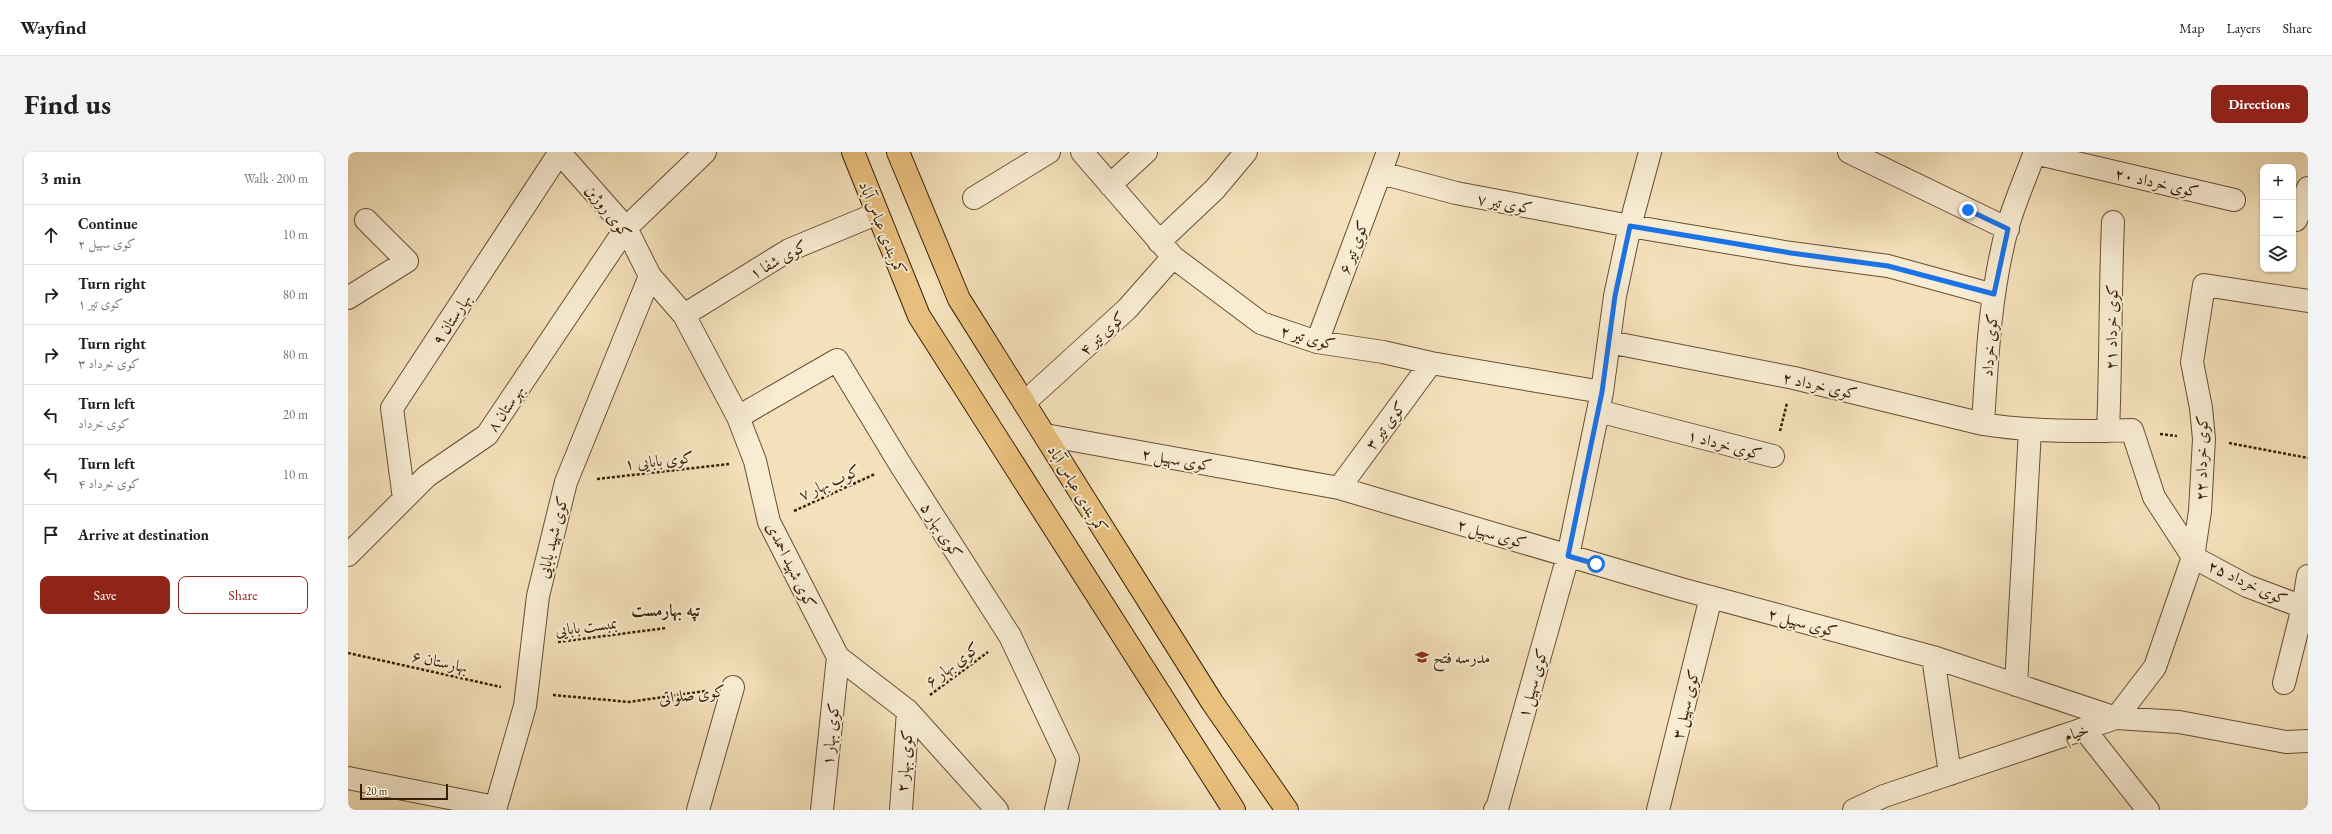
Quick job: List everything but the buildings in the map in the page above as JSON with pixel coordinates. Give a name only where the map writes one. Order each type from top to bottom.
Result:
[{"type":"main road","name":"کمربندی عباس آباد","points":[[853,152],[876,214],[919,316],[1234,810]]},
{"type":"main road","name":"کمربندی عباس آباد","points":[[898,152],[959,299],[1212,702],[1287,810]]},
{"type":"street","name":"کوی روژین","points":[[560,152],[626,228],[650,276]]},
{"type":"street","name":"بهارستان ۹","points":[[404,499],[392,408],[560,152]]},
{"type":"street","name":"بهرستان ۸","points":[[348,555],[427,476],[487,435],[626,228],[705,152]]},
{"type":"street","points":[[974,198],[1049,152]]},
{"type":"street","name":"کوی تیر ۲","points":[[1082,152],[1166,250],[1261,323],[1317,342],[1383,352],[1600,402]]},
{"type":"street","points":[[1110,185],[1146,152]]},
{"type":"street","name":"کوی تیر ۴","points":[[1025,402],[1127,309],[1166,250],[1246,152]]},
{"type":"street","name":"کوی تیر ۶","points":[[1317,342],[1388,152]]},
{"type":"street","name":"کوی سهیل ۱","points":[[1495,810],[1500,797],[1568,556],[1600,402],[1615,296],[1630,226],[1650,152]]},
{"type":"street","points":[[1849,152],[2008,229]]},
{"type":"street","name":"کوی خرداد","points":[[1983,424],[1989,335],[1994,294],[2008,229],[2035,153]]},
{"type":"street","name":"کوی خرداد ۲۰","points":[[2035,153],[2234,200]]},
{"type":"street","name":"کوی تیر ۷","points":[[1381,173],[1456,194],[1630,226],[1791,253],[1888,266],[1994,294]]},
{"type":"street","points":[[2296,220],[2308,188]]},
{"type":"street","name":"کوی شفا ۱","points":[[684,315],[789,250],[876,214]]},
{"type":"street","points":[[348,298],[407,261],[366,220]]},
{"type":"street","name":"کوی خرداد ۲۱","points":[[2108,431],[2110,365],[2109,316],[2113,222]]},
{"type":"street","name":"کوی شهید احمدی","points":[[650,276],[684,315],[738,417],[755,461],[769,522],[838,657],[908,711],[997,810]]},
{"type":"street","name":"کوی شهید بابایی","points":[[495,808],[525,706],[538,596],[566,482],[650,276]]},
{"type":"street","name":"کوی خرداد ۲۲","points":[[2116,718],[2155,667],[2193,557],[2200,511],[2204,439],[2201,408],[2192,362],[2204,285],[2308,301]]},
{"type":"street","name":"کوی خرداد ۲","points":[[1608,342],[1794,378],[1983,424],[2030,430],[2132,430],[2154,497],[2193,557]]},
{"type":"street","name":"کوی بهار ۵","points":[[738,417],[837,360],[900,464],[1010,636],[1068,759],[1056,810]]},
{"type":"street","name":"کوی تیر ۳","points":[[1339,488],[1431,363]]},
{"type":"street","name":"کوی خرداد ۱","points":[[1600,402],[1773,456]]},
{"type":"street","points":[[2016,685],[2030,430]]},
{"type":"street","name":"کوی سهیل ۲","points":[[1045,435],[1339,488],[1711,597],[1933,657],[2116,718]]},
{"type":"street","name":"کوی خرداد ۲۵","points":[[2193,557],[2247,586],[2306,607]]},
{"type":"street","points":[[2284,683],[2306,607],[2308,576]]},
{"type":"street","name":"کوی سهیل ۳","points":[[1658,810],[1711,597]]},
{"type":"street","name":"کوی بهار ۱","points":[[822,810],[838,657]]},
{"type":"street","points":[[1933,657],[1950,774]]},
{"type":"street","name":"کوی صلواتی","points":[[698,810],[733,687]]},
{"type":"street","name":"کوی بهار ۲","points":[[900,810],[908,711]]},
{"type":"street","name":"خیام","points":[[1854,810],[1884,796],[2116,718],[2178,722],[2286,742],[2308,741]]},
{"type":"street","points":[[2084,729],[2148,810]]},
{"type":"street","points":[[348,778],[495,808]]},
{"type":"path","name":"کوی خرداد ۱","points":[[1773,456],[1794,378]]},
{"type":"path","name":"کوی بابایی ۱","points":[[566,482],[755,461]]},
{"type":"path","name":"کوب بهار ۷","points":[[769,522],[900,464]]},
{"type":"path","name":"بمبست بابایی","points":[[532,645],[666,628]]},
{"type":"path","name":"کوی بهار ۶","points":[[908,711],[1010,636]]},
{"type":"path","name":"بهارستان ۶","points":[[348,654],[527,693]]},
{"type":"path","name":"کوی صلواتی","points":[[527,693],[629,702],[733,687]]},
{"type":"place","name":"مدرسه فتح","points":[[1422,657]]},
{"type":"district","name":"تپه بهارمست","points":[[666,610]]},
{"type":"route","points":[[1596,564],[1568,556],[1602,392],[1615,296],[1630,226],[1791,253],[1888,266],[1994,294],[2008,229],[1968,210]]}]
